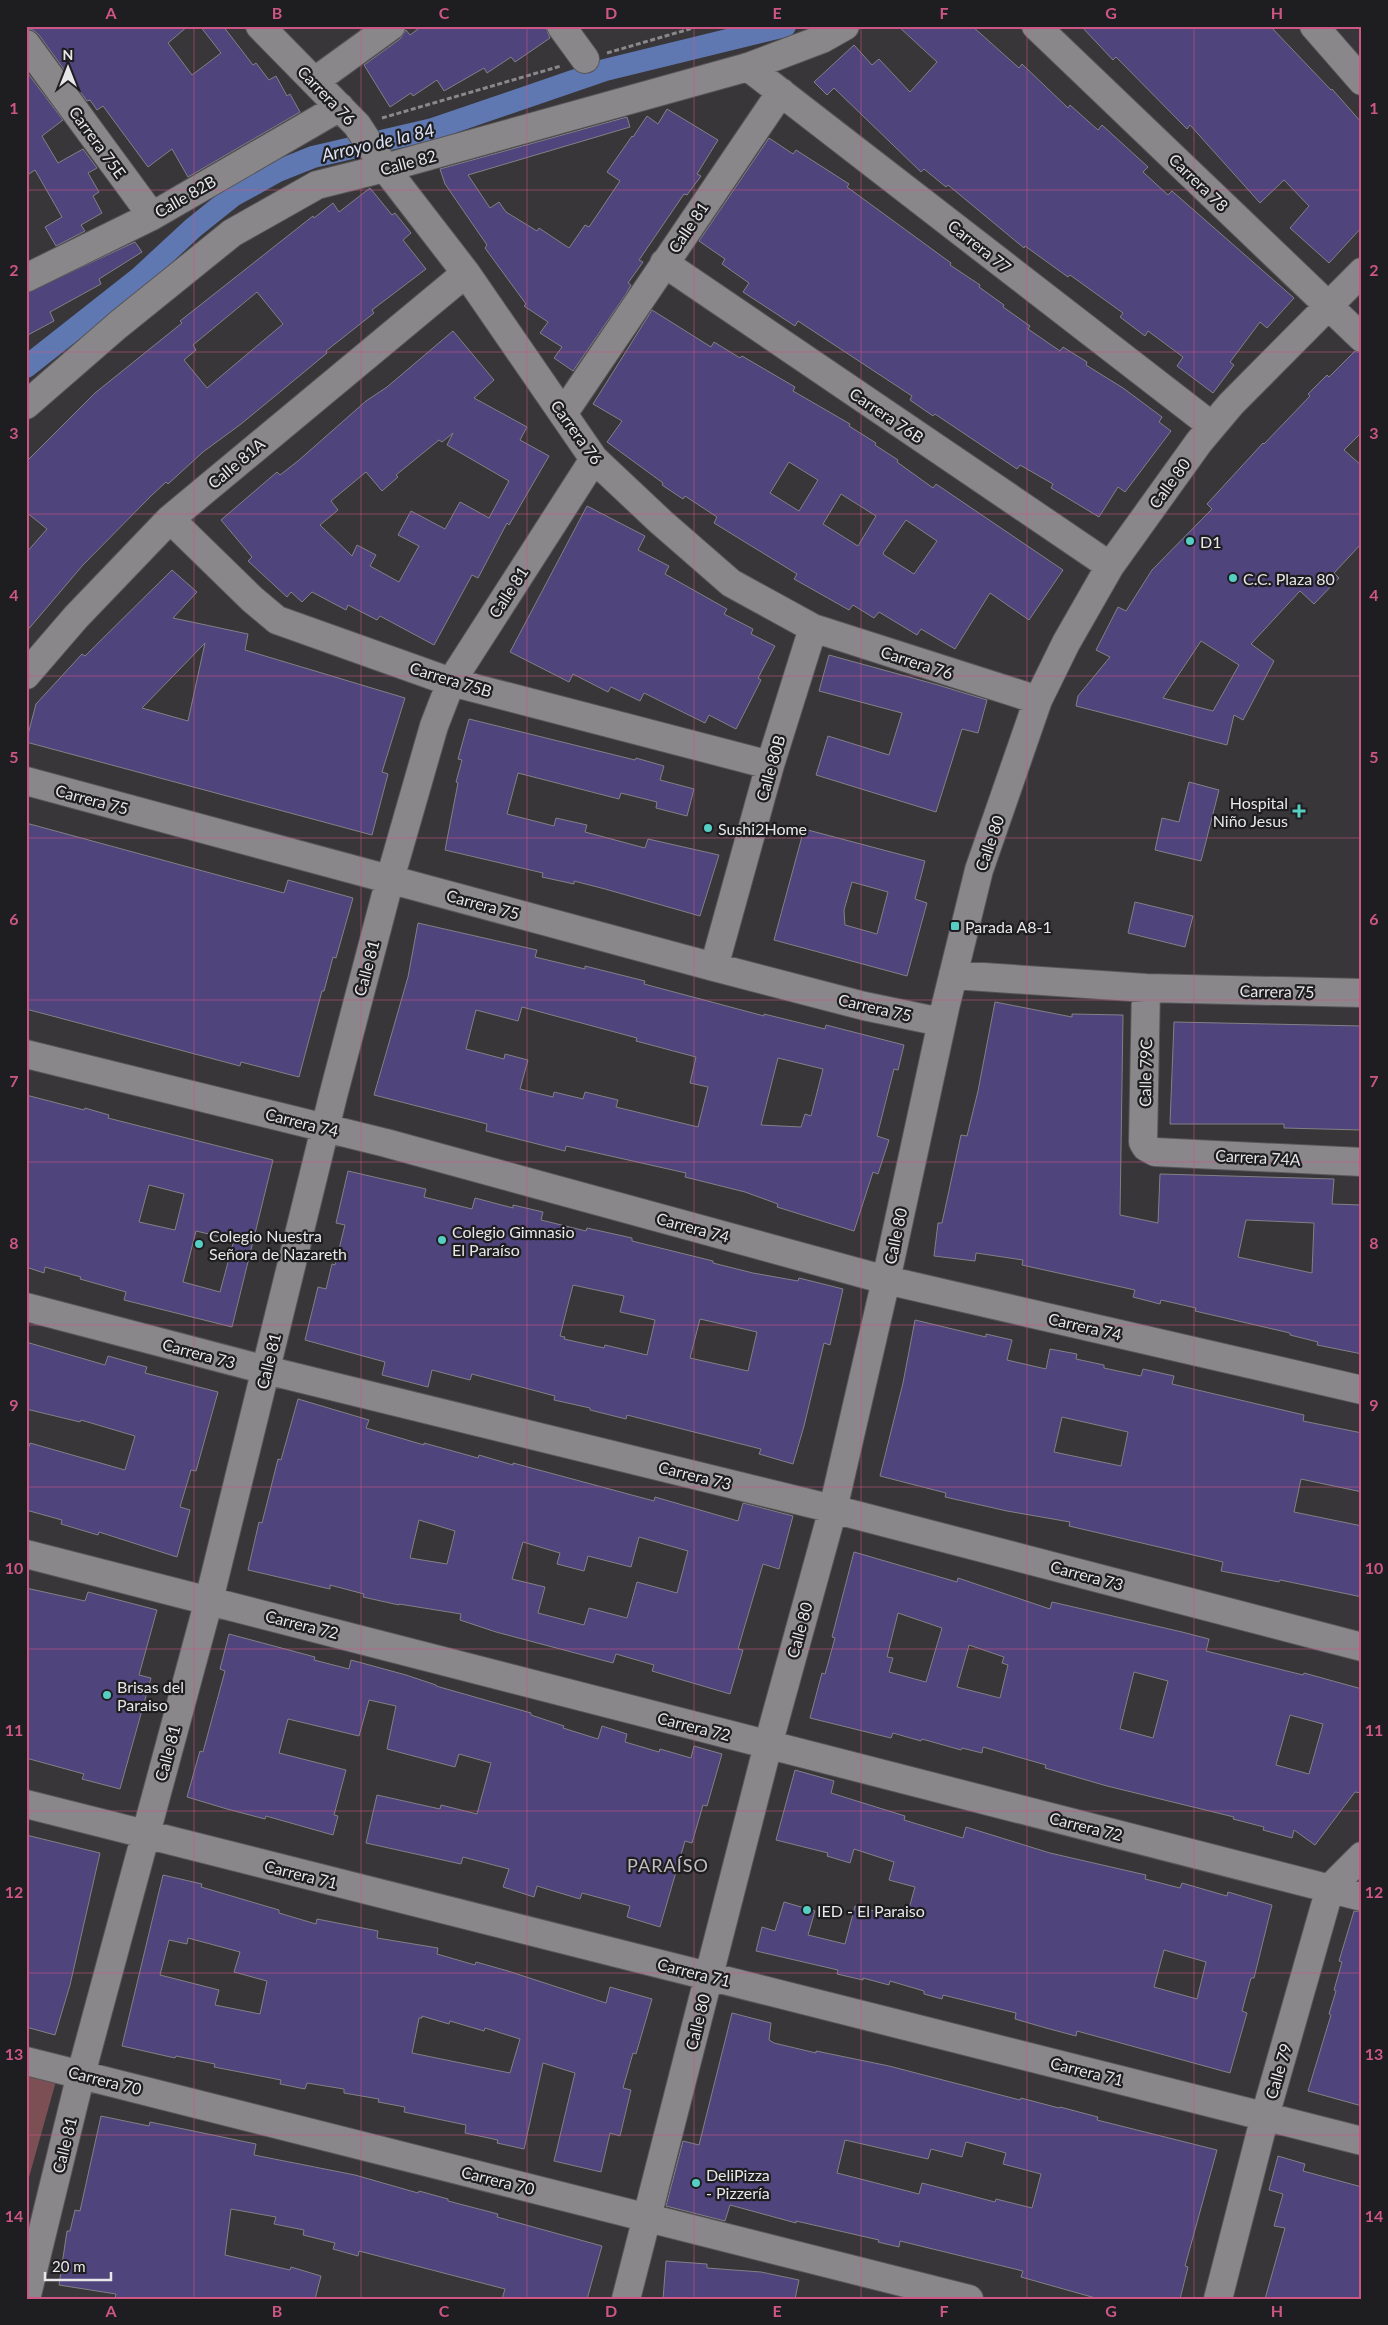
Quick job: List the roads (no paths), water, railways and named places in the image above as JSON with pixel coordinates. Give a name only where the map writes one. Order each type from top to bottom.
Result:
[{"type":"street","name":"Carrera 76","points":[[260,26],[349,116],[381,162],[466,273],[594,459],[661,522],[731,583],[813,628],[1038,700]]},
{"type":"street","points":[[315,81],[392,26]]},
{"type":"street","points":[[560,26],[585,59]]},
{"type":"street","name":"Calle 82","points":[[26,405],[118,325],[232,233],[317,185],[381,162],[748,66],[822,40],[845,26]]},
{"type":"street","name":"Carrera 78","points":[[1036,26],[1362,338]]},
{"type":"street","points":[[1314,26],[1362,81]]},
{"type":"street","name":"Carrera 75E","points":[[26,44],[152,216]]},
{"type":"street","name":"Carrera 77","points":[[748,66],[1212,426]]},
{"type":"street","name":"Calle 81","points":[[564,414],[781,92]]},
{"type":"street","name":"Calle 82B","points":[[26,278],[349,116]]},
{"type":"street","name":"Carrera 76B","points":[[664,263],[1110,566]]},
{"type":"street","name":"Calle 80","points":[[626,2299],[768,1744],[833,1509],[886,1280],[941,1022],[979,870],[1038,700],[1066,642],[1110,566],[1212,426],[1231,404],[1362,272]]},
{"type":"street","name":"Calle 81A","points":[[26,675],[76,617],[170,519],[466,273]]},
{"type":"street","name":"Calle 81","points":[[26,2299],[81,2074],[209,1600],[390,879],[434,726],[450,682],[594,459]]},
{"type":"street","name":"Carrera 75B","points":[[170,519],[252,600],[277,620],[450,682],[770,765]]},
{"type":"street","name":"Calle 80B","points":[[714,967],[770,765],[813,628]]},
{"type":"street","name":"Carrera 75","points":[[26,781],[714,967],[864,1006],[941,1022]]},
{"type":"street","name":"Carrera 75","points":[[953,975],[1146,988],[1362,993]]},
{"type":"street","name":"Calle 79C","points":[[1146,988],[1143,1142],[1146,1147],[1154,1152]]},
{"type":"street","name":"Carrera 74","points":[[26,1054],[326,1128],[886,1280],[1362,1390]]},
{"type":"street","name":"Carrera 74A","points":[[1154,1152],[1362,1162]]},
{"type":"street","name":"Carrera 73","points":[[26,1307],[266,1370],[833,1509],[1362,1647]]},
{"type":"street","name":"Carrera 72","points":[[26,1554],[1362,1897]]},
{"type":"street","name":"Carrera 71","points":[[26,1804],[1362,2141]]},
{"type":"street","name":"Calle 79","points":[[1218,2299],[1265,2116],[1330,1888],[1362,1856]]},
{"type":"street","name":"Carrera 70","points":[[26,2061],[969,2299]]},
{"type":"waterway","name":"Arroyo de la 84","points":[[26,367],[139,278],[193,228],[233,196],[278,171],[313,157],[433,129],[605,70],[785,26]]},
{"type":"place","name":"D1","points":[[1190,541]]},
{"type":"place","name":"C.C. Plaza 80","points":[[1233,578]]},
{"type":"place","name":"Hospital Niño Jesus","points":[[1299,811]]},
{"type":"place","name":"Sushi2Home","points":[[708,828]]},
{"type":"place","name":"Parada A8-1","points":[[955,926]]},
{"type":"place","name":"Colegio Gimnasio El Paraíso","points":[[442,1240]]},
{"type":"place","name":"Colegio Nuestra Señora de Nazareth","points":[[199,1244]]},
{"type":"place","name":"Brisas del Paraiso","points":[[107,1695]]},
{"type":"place","name":"IED - El Paraiso","points":[[807,1910]]},
{"type":"place","name":"DeliPizza - Pizzería","points":[[696,2183]]},
{"type":"district","name":"PARAÍSO","points":[[668,1865]]}]
